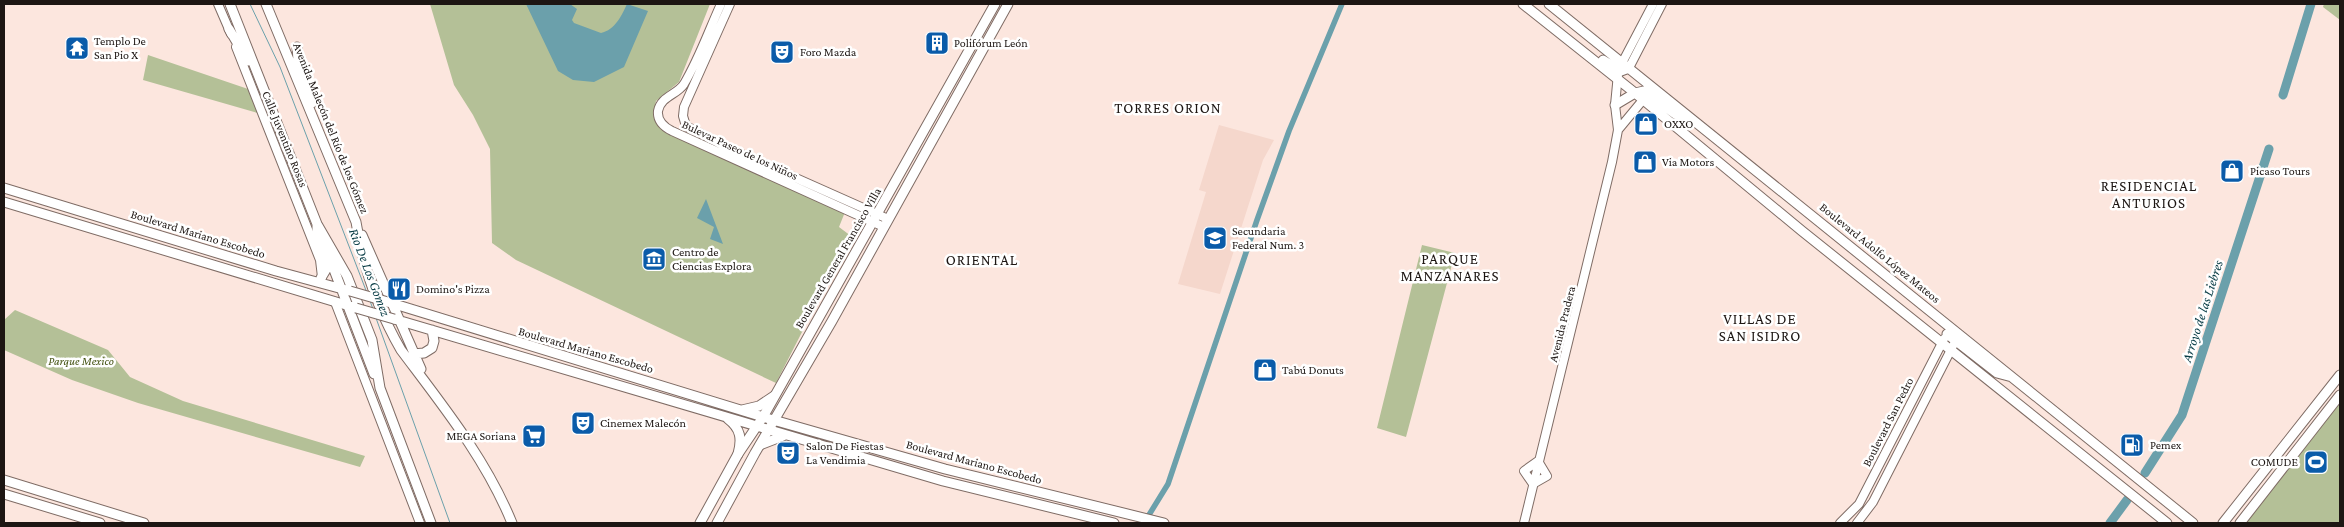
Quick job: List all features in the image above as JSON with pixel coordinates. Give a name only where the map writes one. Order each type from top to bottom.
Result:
[{"type":"main road","points":[[230,4],[346,290],[380,388],[431,523]]},
{"type":"main road","name":"Avenida Malecón del Río de los Gómez","points":[[266,4],[356,222],[362,255],[391,330],[401,350],[441,402],[492,478],[512,523]]},
{"type":"main road","name":"Boulevard General Francisco Villa","points":[[700,523],[738,454],[763,417],[994,4]]},
{"type":"main road","name":"Boulevard General Francisco Villa","points":[[717,523],[1008,4]]},
{"type":"main road","name":"Boulevard Adolfo López Mateos","points":[[1523,4],[1580,49],[1622,70],[1636,93],[1648,93],[1693,120],[1953,333],[2012,377],[2193,523]]},
{"type":"main road","name":"Boulevard Adolfo López Mateos","points":[[1549,4],[1802,231],[2167,523]]},
{"type":"main road","points":[[229,29],[241,48],[259,88],[272,108]]},
{"type":"main road","points":[[297,48],[298,60],[316,116],[320,137]]},
{"type":"main road","points":[[1615,105],[1636,93]]},
{"type":"main road","name":"Boulevard Mariano Escobedo","points":[[4,188],[307,280],[320,280],[346,290],[763,417],[945,469],[1164,523]]},
{"type":"main road","name":"Boulevard Mariano Escobedo","points":[[4,202],[284,287],[551,364],[755,427],[943,481],[1114,523]]},
{"type":"main road","points":[[356,222],[387,292],[396,320],[441,402]]},
{"type":"main road","points":[[318,224],[317,237],[327,268],[320,280]]},
{"type":"main road","points":[[318,224],[348,276],[372,340],[380,388]]},
{"type":"main road","points":[[284,287],[288,274]]},
{"type":"main road","points":[[307,280],[314,287],[315,296]]},
{"type":"main road","points":[[387,292],[408,308]]},
{"type":"main road","points":[[409,345],[412,332],[418,328],[428,329],[434,341],[432,348],[424,353],[413,354]]},
{"type":"main road","points":[[551,364],[556,358],[561,356]]},
{"type":"main road","points":[[2223,523],[2340,376]]},
{"type":"main road","points":[[740,410],[760,406],[774,396]]},
{"type":"main road","points":[[2240,523],[2340,396]]},
{"type":"main road","points":[[726,417],[733,422],[740,433],[741,440],[738,454]]},
{"type":"main road","points":[[760,445],[787,436]]},
{"type":"main road","points":[[4,480],[144,523]]},
{"type":"main road","points":[[4,494],[100,523]]},
{"type":"street","name":"Calle Juventino Rosas","points":[[218,4],[320,260],[320,280]]},
{"type":"street","name":"Bulevar Paseo de los Niños","points":[[721,4],[683,86],[659,107],[659,120],[665,128],[776,179],[875,218]]},
{"type":"street","name":"Bulevar Paseo de los Niños","points":[[730,4],[684,107],[684,122],[690,130],[780,171],[886,223]]},
{"type":"street","points":[[1622,70],[1654,4]]},
{"type":"street","points":[[1622,70],[1662,4]]},
{"type":"street","name":"Avenida Pradera","points":[[1524,523],[1612,162],[1618,130],[1615,105],[1622,70]]},
{"type":"street","name":"Avenida Pradera","points":[[1618,130],[1648,93]]},
{"type":"street","points":[[776,179],[780,171]]},
{"type":"street","points":[[335,302],[420,523]]},
{"type":"street","points":[[1951,350],[1953,333]]},
{"type":"street","name":"Boulevard San Pedro","points":[[1840,523],[1860,504],[1942,343],[1953,333]]},
{"type":"street","name":"Boulevard San Pedro","points":[[1857,523],[1867,510],[1951,350]]},
{"type":"street","points":[[1533,484],[1547,476],[1538,461]]},
{"type":"street","points":[[1860,504],[1867,510]]},
{"type":"shaded area","name":"Secundaria Federal Num. 3","points":[[1219,125],[1274,140],[1263,160],[1220,294],[1178,284],[1206,192],[1199,190]]},
{"type":"green space","name":"Centro de Ciencias Explora","points":[[430,4],[710,4],[679,82],[656,101],[653,115],[665,132],[845,212],[839,227],[851,236],[776,383],[516,260],[492,243],[490,149],[473,115],[454,85]]},
{"type":"green space","points":[[2324,4],[2340,4],[2340,20],[2323,7]]},
{"type":"green space","points":[[148,55],[251,90],[261,114],[143,80]]},
{"type":"green space","name":"PARQUE MANZANARES","points":[[1422,245],[1455,253],[1406,437],[1377,428]]},
{"type":"green space","name":"Parque Mexico","points":[[15,310],[108,350],[130,377],[183,401],[365,456],[360,467],[138,403],[72,380],[4,350],[4,320]]},
{"type":"green space","name":"COMUDE","points":[[2340,400],[2340,523],[2242,523]]},
{"type":"water","points":[[526,4],[570,4],[577,9],[572,20],[574,23],[601,33],[614,25],[627,4],[648,11],[624,67],[594,82],[573,80],[558,71]]},
{"type":"water","points":[[706,199],[723,244],[710,239],[714,227],[697,218]]},
{"type":"waterway","name":"Rio De Los Gomez","points":[[250,4],[280,67],[367,293]]},
{"type":"waterway","points":[[1144,523],[1168,484],[1289,131],[1342,4]]},
{"type":"waterway","name":"Arroyo de las Liebres","points":[[2283,95],[2311,4]]},
{"type":"waterway","name":"Arroyo de las Liebres","points":[[2145,473],[2182,415],[2269,149]]},
{"type":"waterway","name":"Rio De Los Gomez","points":[[370,301],[373,309]]},
{"type":"waterway","name":"Rio De Los Gomez","points":[[376,318],[450,523]]},
{"type":"waterway","name":"Arroyo de las Liebres","points":[[2110,523],[2127,500]]},
{"type":"place","name":"Polifórum León","points":[[937,43]]},
{"type":"place","name":"Templo De San Pio X","points":[[77,48]]},
{"type":"place","name":"Foro Mazda","points":[[782,52]]},
{"type":"place","name":"OXXO","points":[[1646,124]]},
{"type":"place","name":"Via Motors","points":[[1645,162]]},
{"type":"place","name":"Picaso Tours","points":[[2232,171]]},
{"type":"place","name":"Secundaria Federal Num. 3","points":[[1215,238]]},
{"type":"place","name":"Centro de Ciencias Explora","points":[[654,259]]},
{"type":"place","name":"Domino's Pizza","points":[[399,289]]},
{"type":"place","name":"Tabú Donuts","points":[[1265,370]]},
{"type":"place","name":"Cinemex Malecón","points":[[583,423]]},
{"type":"place","name":"MEGA Soriana","points":[[534,436]]},
{"type":"place","name":"Pemex","points":[[2132,445]]},
{"type":"place","name":"Salon De Fiestas La Vendimia","points":[[788,453]]},
{"type":"place","name":"COMUDE","points":[[2316,462]]},
{"type":"district","name":"TORRES ORION","points":[[1168,108]]},
{"type":"district","name":"RESIDENCIAL ANTURIOS","points":[[2149,194]]},
{"type":"district","name":"ORIENTAL","points":[[982,260]]},
{"type":"district","name":"PARQUE MANZANARES","points":[[1450,268]]},
{"type":"district","name":"VILLAS DE SAN ISIDRO","points":[[1760,328]]}]
